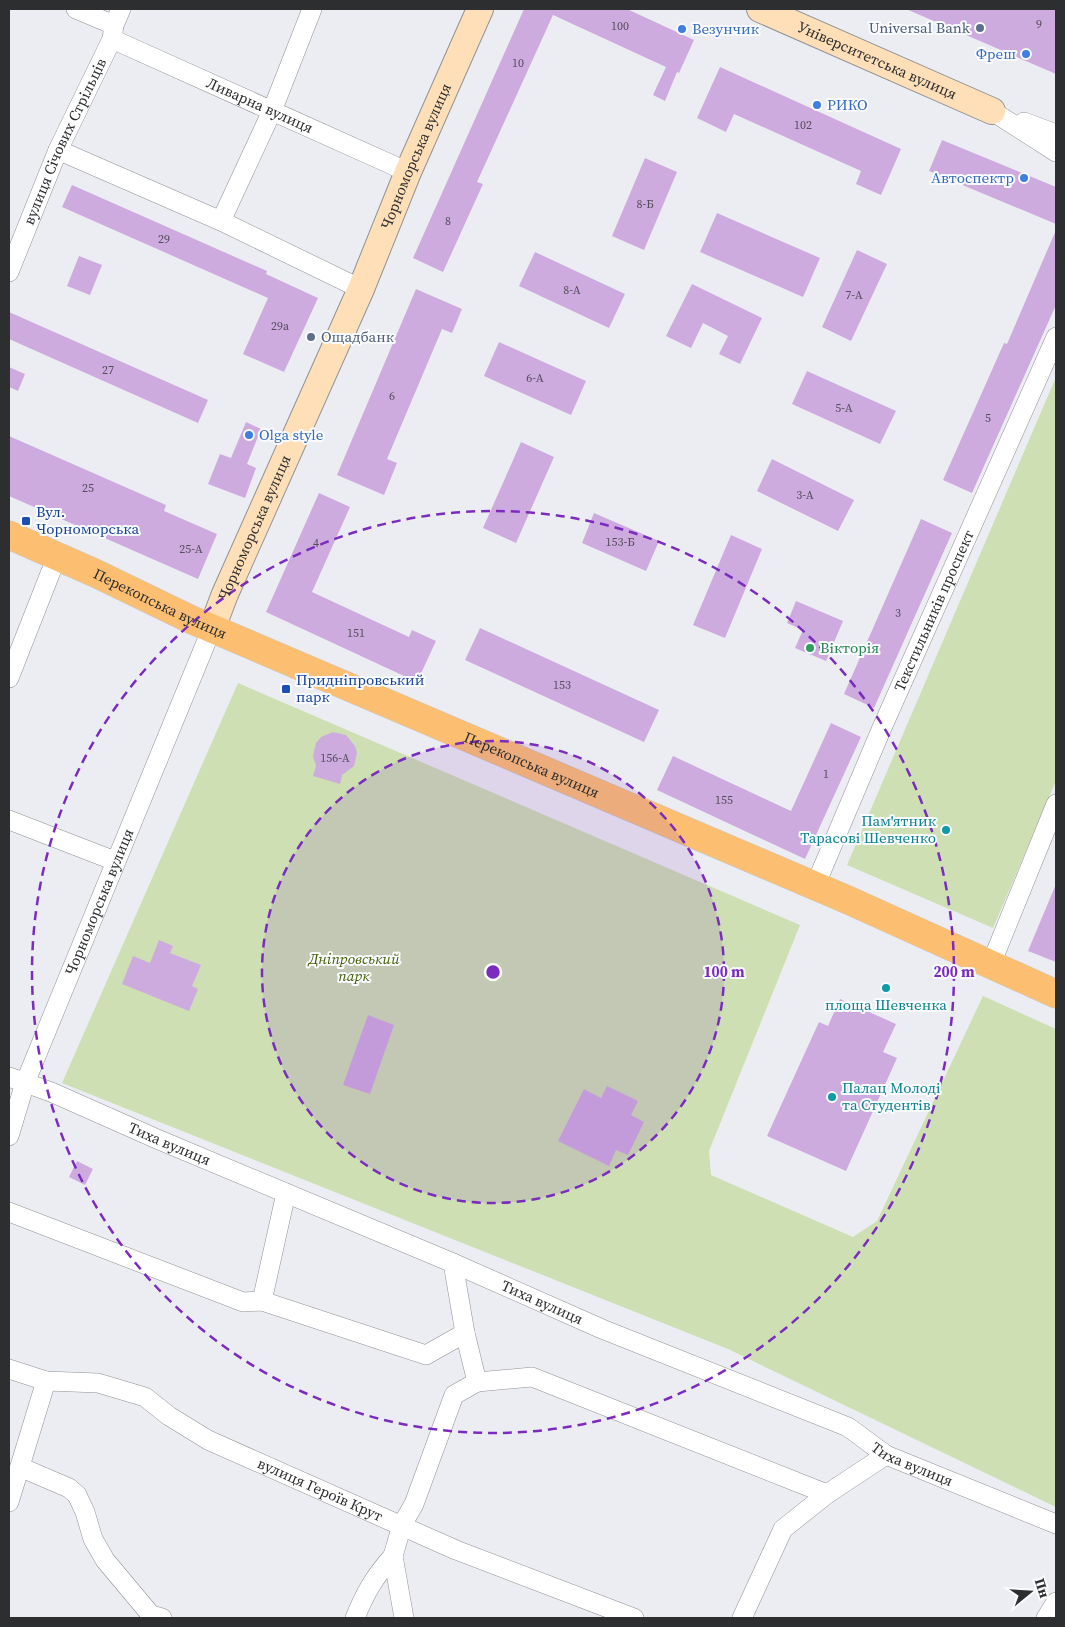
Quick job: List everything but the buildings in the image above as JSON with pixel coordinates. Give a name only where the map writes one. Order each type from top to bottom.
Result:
[{"type":"main road","name":"Перекопська вулиця","points":[[9,535],[212,628],[814,886],[1056,994]]},
{"type":"street","name":"Ливарна вулиця","points":[[76,9],[115,24],[272,111],[408,172]]},
{"type":"street","points":[[221,221],[272,111],[312,9]]},
{"type":"street","name":"Чорноморська вулиця","points":[[9,1136],[17,1080],[115,861],[226,594],[361,289],[408,172],[480,9]]},
{"type":"street","name":"Університетська вулиця","points":[[760,9],[992,111],[1056,134]]},
{"type":"street","name":"вулиця Січових Стрільців","points":[[10,267],[58,150],[115,24]]},
{"type":"street","name":"Університетська вулиця","points":[[992,111],[1056,152]]},
{"type":"street","points":[[58,150],[221,221],[361,289]]},
{"type":"street","name":"Текстильників проспект","points":[[814,886],[885,721],[1056,337]]},
{"type":"street","points":[[9,678],[57,556]]},
{"type":"street","points":[[991,964],[1056,804]]},
{"type":"street","points":[[9,820],[115,861]]},
{"type":"street","name":"Тиха вулиця","points":[[17,1080],[51,1092],[157,1139],[453,1263],[602,1329],[848,1427],[886,1455],[1056,1524]]},
{"type":"street","points":[[262,1301],[286,1193]]},
{"type":"street","points":[[9,1212],[243,1302],[262,1301],[426,1355],[465,1333]]},
{"type":"street","points":[[453,1263],[465,1333],[477,1382]]},
{"type":"street","name":"вулиця Героїв Крут","points":[[9,1369],[46,1381],[98,1383],[145,1397],[169,1416],[208,1440],[456,1550],[634,1618]]},
{"type":"street","points":[[355,1618],[364,1595],[377,1574],[393,1556],[402,1525],[414,1504],[454,1395],[477,1382],[532,1377],[827,1494]]},
{"type":"street","points":[[9,1502],[46,1381]]},
{"type":"street","points":[[742,1618],[783,1529],[827,1494],[886,1455]]},
{"type":"street","points":[[20,1466],[69,1488],[77,1495],[85,1512],[92,1539],[105,1560],[151,1614],[161,1618]]},
{"type":"street","points":[[393,1556],[404,1618]]},
{"type":"street","points":[[1046,1618],[1056,1602]]},
{"type":"green space","points":[[1056,377],[1056,781],[993,928],[847,865]]},
{"type":"green space","name":"Дніпровський парк","points":[[238,683],[800,925],[709,1151],[711,1175],[853,1237],[877,1221],[983,996],[1056,1029],[1056,1507],[728,1349],[62,1083]]},
{"type":"place","name":"Universal Bank","points":[[980,28]]},
{"type":"place","name":"Везунчик","points":[[682,29]]},
{"type":"place","name":"Фреш","points":[[1026,54]]},
{"type":"place","name":"РИКО","points":[[817,105]]},
{"type":"place","name":"Автоспектр","points":[[1024,178]]},
{"type":"place","name":"Ощадбанк","points":[[311,337]]},
{"type":"place","name":"Olga style","points":[[249,435]]},
{"type":"place","name":"Вул. Чорноморська","points":[[26,521]]},
{"type":"place","name":"Вікторія","points":[[810,648]]},
{"type":"place","name":"Придніпровський парк","points":[[286,689]]},
{"type":"place","name":"Пам'ятник Тарасові Шевченко","points":[[946,830]]},
{"type":"place","name":"площа Шевченка","points":[[886,988]]},
{"type":"place","name":"Палац Молоді та Студентів","points":[[832,1097]]}]
